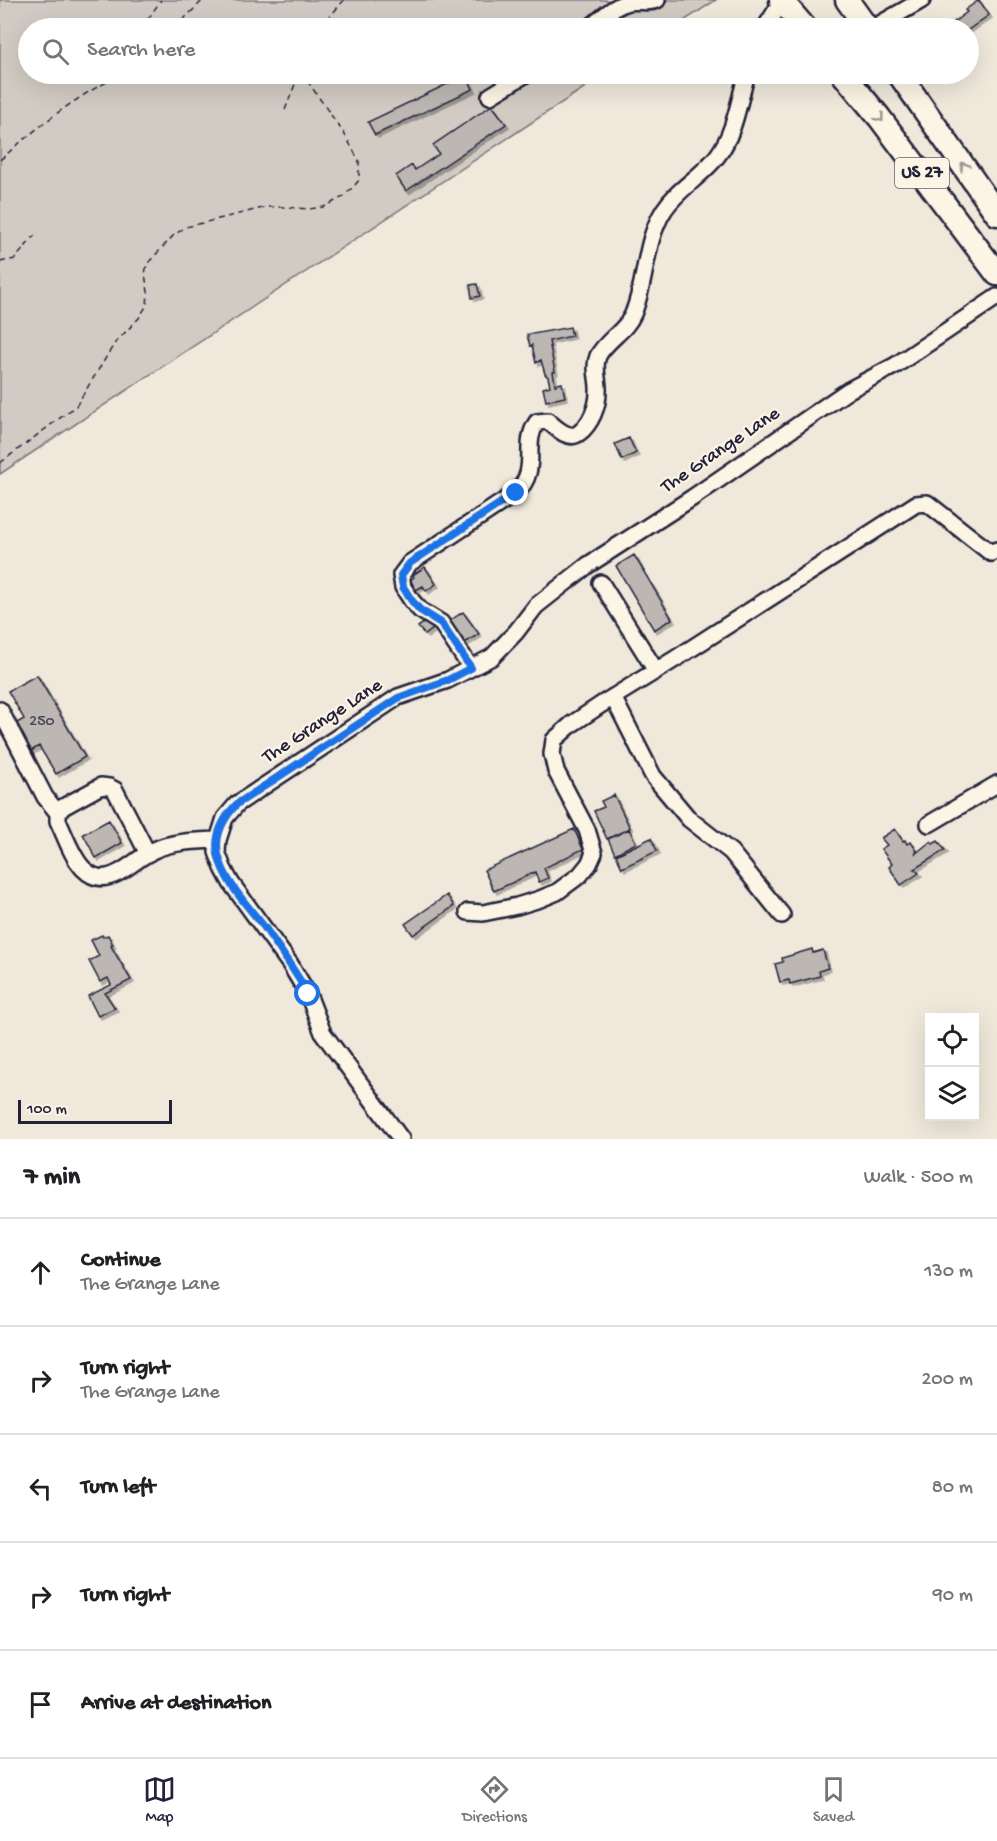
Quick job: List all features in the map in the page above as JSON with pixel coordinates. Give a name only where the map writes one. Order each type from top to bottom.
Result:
[{"type":"highway","points":[[847,0],[860,18]]},
{"type":"highway","points":[[781,1],[796,18]]},
{"type":"highway","name":"US 27","points":[[851,84],[886,126],[997,274]]},
{"type":"highway","name":"US 27","points":[[906,84],[996,211]]},
{"type":"street","points":[[602,18],[620,5],[635,1],[653,2],[657,0]]},
{"type":"street","points":[[890,18],[922,0]]},
{"type":"street","points":[[771,18],[781,1]]},
{"type":"street","points":[[490,96],[510,84]]},
{"type":"street","points":[[471,668],[441,623],[420,610],[412,601],[403,587],[401,575],[410,563],[516,493],[525,484],[531,464],[531,435],[537,422],[548,421],[564,434],[574,435],[588,423],[595,410],[598,392],[595,366],[599,355],[630,321],[653,232],[674,196],[718,156],[726,143],[744,84]]},
{"type":"street","name":"The Grange Lane","points":[[218,840],[225,818],[237,804],[398,698],[448,680],[492,657],[536,606],[588,565],[692,498],[849,390],[896,365],[997,297]]},
{"type":"street","points":[[468,912],[483,913],[540,899],[557,892],[580,875],[589,864],[594,853],[587,830],[556,771],[552,754],[554,740],[572,724],[916,504],[927,503],[995,553]]},
{"type":"street","points":[[601,583],[656,671]]},
{"type":"street","points":[[613,697],[653,776],[689,819],[731,852],[782,915]]},
{"type":"street","points":[[0,710],[45,797],[58,813],[58,821],[74,855],[83,870],[89,874],[107,878],[148,854],[170,845],[218,840],[218,852],[231,883],[296,974],[308,994],[323,1033],[401,1139]]},
{"type":"street","points":[[929,824],[997,784]]},
{"type":"street","points":[[58,813],[63,807],[101,786],[109,787],[115,790],[148,854]]},
{"type":"path","points":[[149,18],[161,0]]},
{"type":"path","points":[[185,18],[203,0]]},
{"type":"path","points":[[329,18],[344,0]]},
{"type":"path","points":[[0,160],[62,111],[102,84]]},
{"type":"path","points":[[285,110],[295,84]]},
{"type":"path","points":[[0,463],[76,406],[115,344],[139,318],[147,305],[148,292],[145,274],[147,264],[174,235],[186,227],[267,207],[309,209],[324,207],[343,197],[355,185],[359,180],[359,161],[345,135],[309,84]]},
{"type":"path","points":[[0,262],[15,259],[35,235]]},
{"type":"shaded area","points":[[0,0],[716,0],[688,18],[18,18],[18,84],[590,84],[0,474]]},
{"type":"building","points":[[979,0],[989,15],[979,22],[979,18],[959,18],[967,12],[965,10]]},
{"type":"building","points":[[447,84],[470,84],[473,89],[375,135],[368,122]]},
{"type":"building","points":[[492,105],[506,124],[406,191],[396,176],[412,165],[415,170],[439,154],[433,145]]},
{"type":"building","points":[[477,284],[480,296],[472,298],[470,285]]},
{"type":"building","points":[[570,327],[572,336],[549,341],[555,385],[562,383],[565,397],[546,401],[543,388],[550,386],[548,377],[541,360],[536,363],[527,335]]},
{"type":"building","points":[[629,438],[636,453],[622,460],[615,444]]},
{"type":"building","points":[[634,555],[672,619],[654,630],[616,566]]},
{"type":"building","points":[[425,567],[436,584],[426,591],[423,586],[416,590],[410,580],[414,577],[413,575]]},
{"type":"building","points":[[463,612],[479,634],[463,644],[448,622]]},
{"type":"building","points":[[431,618],[437,626],[425,635],[418,627]]},
{"type":"building","points":[[37,675],[85,757],[56,774],[39,746],[31,751],[15,724],[24,719],[8,691]]},
{"type":"building","points":[[614,795],[630,828],[607,839],[594,811],[604,807],[601,801]]},
{"type":"building","points":[[109,820],[122,843],[96,858],[83,834]]},
{"type":"building","points":[[574,829],[583,849],[544,868],[548,878],[539,882],[535,872],[494,891],[484,870]]},
{"type":"building","points":[[629,829],[636,843],[615,854],[608,839]]},
{"type":"building","points":[[895,829],[903,841],[905,840],[907,844],[911,842],[917,851],[915,854],[931,841],[933,844],[938,841],[945,850],[914,869],[919,873],[901,885],[889,867],[892,864],[881,849],[887,845],[881,838]]},
{"type":"building","points":[[651,838],[657,851],[622,868],[616,855]]},
{"type":"building","points":[[447,895],[454,906],[413,935],[405,924]]},
{"type":"building","points":[[102,935],[103,937],[108,935],[113,945],[111,946],[131,980],[105,993],[115,1008],[98,1016],[88,996],[111,985],[108,978],[100,982],[89,961],[99,956],[91,940]]},
{"type":"building","points":[[812,949],[813,953],[823,950],[828,968],[819,971],[820,976],[790,984],[789,980],[780,982],[775,964],[783,962],[782,958]]},
{"type":"route","points":[[308,994],[290,964],[231,883],[223,868],[218,852],[220,828],[237,804],[398,698],[448,680],[471,668],[441,623],[420,610],[412,601],[403,587],[401,575],[410,563],[516,493]]}]
